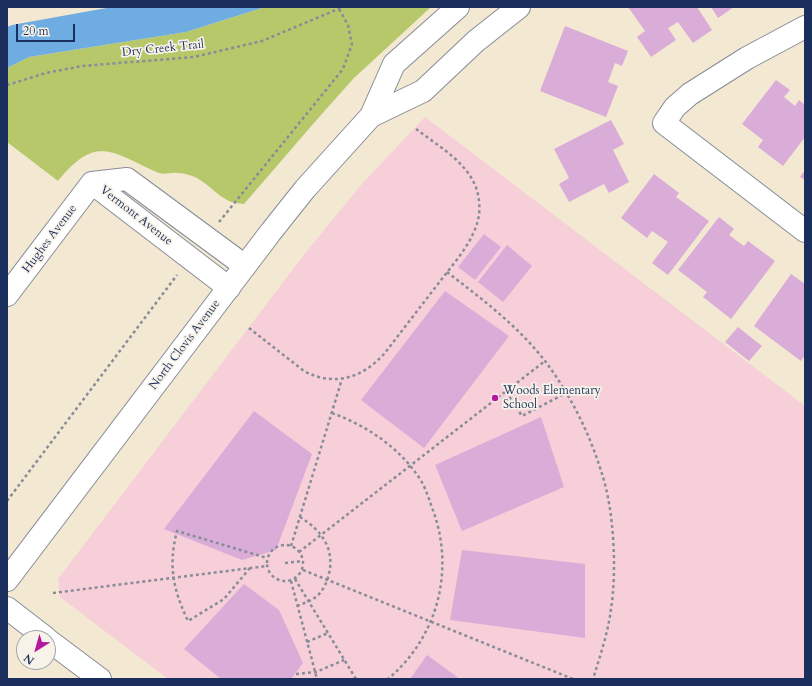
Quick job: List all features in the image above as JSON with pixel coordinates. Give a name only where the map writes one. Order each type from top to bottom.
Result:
[{"type":"street","name":"North Clovis Avenue","points":[[7,580],[305,189],[371,116],[394,64],[458,7]]},
{"type":"street","name":"North Clovis Avenue","points":[[371,116],[423,91],[476,41],[519,7]]},
{"type":"street","points":[[805,27],[747,58],[690,94],[675,107],[664,123],[805,231]]},
{"type":"street","name":"Vermont Avenue","points":[[92,183],[127,179],[245,266]]},
{"type":"street","name":"Vermont Avenue","points":[[92,183],[229,288]]},
{"type":"street","name":"Hughes Avenue","points":[[7,295],[92,183]]},
{"type":"street","points":[[7,608],[35,630]]},
{"type":"street","points":[[56,646],[100,679]]},
{"type":"path","name":"Dry Creek Trail","points":[[7,85],[46,73],[82,66],[194,57],[262,41],[343,7]]},
{"type":"path","points":[[249,328],[304,371],[326,379],[342,379],[365,371],[374,365],[384,354],[468,243],[478,218],[478,193],[467,170],[458,160],[415,128]]},
{"type":"path","points":[[447,272],[514,326],[545,361],[566,392],[593,447],[603,475],[610,511],[613,546],[612,609],[605,642],[593,679]]},
{"type":"path","points":[[300,552],[545,361]]},
{"type":"path","points":[[291,546],[342,379]]},
{"type":"path","points":[[506,392],[522,416],[566,392]]},
{"type":"path","points":[[332,413],[365,427],[398,453],[421,480],[437,520],[440,536],[442,578],[440,592],[431,622],[428,630],[415,651],[388,679]]},
{"type":"path","points":[[298,606],[309,602],[318,596],[327,580],[331,564],[331,556],[328,547],[321,536],[308,522],[300,517]]},
{"type":"path","points":[[250,568],[224,599],[188,621],[176,592],[172,577],[172,552],[177,531],[267,558]]},
{"type":"path","points":[[279,546],[291,546],[300,552],[303,561],[303,570],[295,579],[284,582],[274,578],[270,574],[267,566],[267,558],[270,552],[279,546]]},
{"type":"path","points":[[286,563],[303,561]]},
{"type":"path","points":[[53,594],[172,577],[267,566]]},
{"type":"path","points":[[303,570],[573,679]]},
{"type":"path","points":[[295,579],[356,679]]},
{"type":"path","points":[[290,581],[318,679]]},
{"type":"path","points":[[307,642],[328,633]]},
{"type":"path","points":[[296,674],[316,672],[344,660]]},
{"type":"shaded area","name":"Woods Elementary School","points":[[425,117],[805,406],[805,679],[168,679],[60,597],[58,579],[303,256],[361,185]]},
{"type":"green space","points":[[265,7],[431,7],[354,78],[244,204],[229,201],[201,180],[192,176],[180,173],[159,173],[117,154],[106,152],[95,152],[84,157],[72,166],[58,181],[7,142],[7,68],[29,57],[186,32]]},
{"type":"water","points":[[112,7],[265,7],[186,32],[29,57],[7,68],[7,27]]},
{"type":"building","points":[[628,7],[697,7],[712,30],[693,43],[678,22],[668,28],[676,40],[651,57],[637,37],[645,31]]},
{"type":"building","points":[[711,7],[734,7],[718,18]]},
{"type":"building","points":[[565,26],[628,51],[622,66],[615,63],[608,82],[618,86],[606,117],[540,91]]},
{"type":"building","points":[[776,80],[790,90],[784,97],[795,106],[799,100],[805,105],[805,137],[783,166],[758,147],[763,140],[742,124]]},
{"type":"building","points":[[611,120],[624,144],[613,150],[629,182],[609,193],[604,184],[569,202],[559,184],[569,178],[554,149]]},
{"type":"building","points":[[805,170],[805,180],[800,177]]},
{"type":"building","points":[[654,174],[679,193],[676,197],[709,221],[668,275],[652,263],[668,242],[652,231],[647,238],[621,218]]},
{"type":"building","points":[[719,217],[734,229],[729,235],[744,246],[748,241],[775,261],[731,319],[703,297],[707,292],[678,270]]},
{"type":"building","points":[[484,234],[501,247],[475,280],[458,267]]},
{"type":"building","points":[[507,245],[532,266],[503,302],[478,282]]},
{"type":"building","points":[[791,274],[805,284],[805,355],[801,361],[754,326]]},
{"type":"building","points":[[445,291],[509,336],[424,448],[361,400]]},
{"type":"building","points":[[738,327],[762,346],[749,361],[725,342]]},
{"type":"building","points":[[254,411],[312,454],[276,550],[242,560],[164,529]]},
{"type":"building","points":[[541,417],[564,487],[462,531],[435,465]]},
{"type":"building","points":[[462,550],[585,564],[585,638],[450,620]]},
{"type":"building","points":[[244,584],[279,610],[303,663],[291,679],[221,679],[184,649]]},
{"type":"building","points":[[427,655],[460,679],[410,679]]},
{"type":"place","name":"Woods Elementary School","points":[[495,398]]}]
